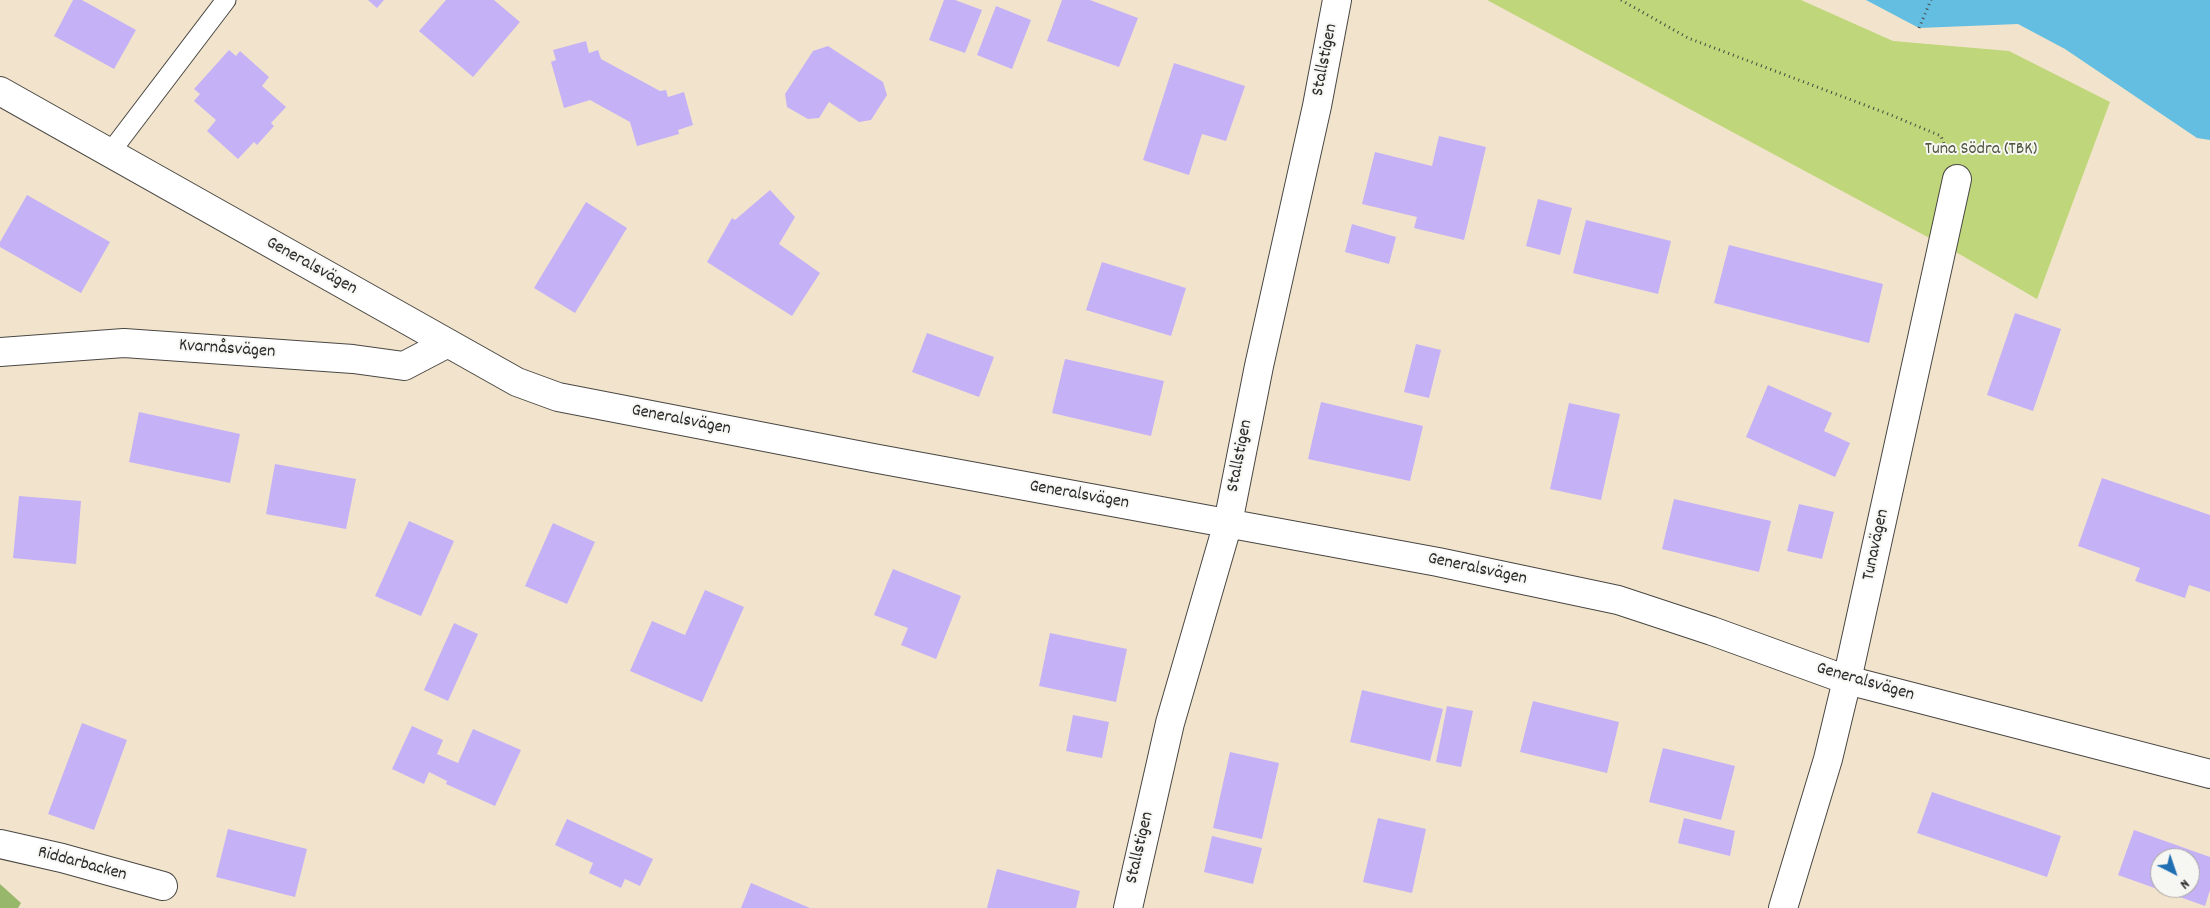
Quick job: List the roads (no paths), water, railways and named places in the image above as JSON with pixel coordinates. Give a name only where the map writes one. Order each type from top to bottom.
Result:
[{"type":"street","name":"Stallstigen","points":[[1128,908],[1170,723],[1228,523],[1259,366],[1316,106],[1337,0]]},
{"type":"street","name":"Generalsvägen","points":[[0,91],[517,382],[558,397],[873,458],[1438,562],[1618,600],[1712,631],[1847,680],[2210,774]]},
{"type":"street","name":"Tunavägen","points":[[1783,908],[1828,759],[1847,680],[1957,179]]},
{"type":"street","name":"Kvarnåsvägen","points":[[0,352],[124,342],[353,359],[404,366],[448,343]]},
{"type":"street","name":"Riddarbacken","points":[[0,844],[62,858],[163,886]]},
{"type":"lane","points":[[109,154],[226,0]]},
{"type":"water","points":[[1866,0],[2210,0],[2210,140],[2197,138],[2065,49],[2018,24],[1919,28]]},
{"type":"park label","name":"Tuna Södra (TBK)","points":[[1981,151]]}]
